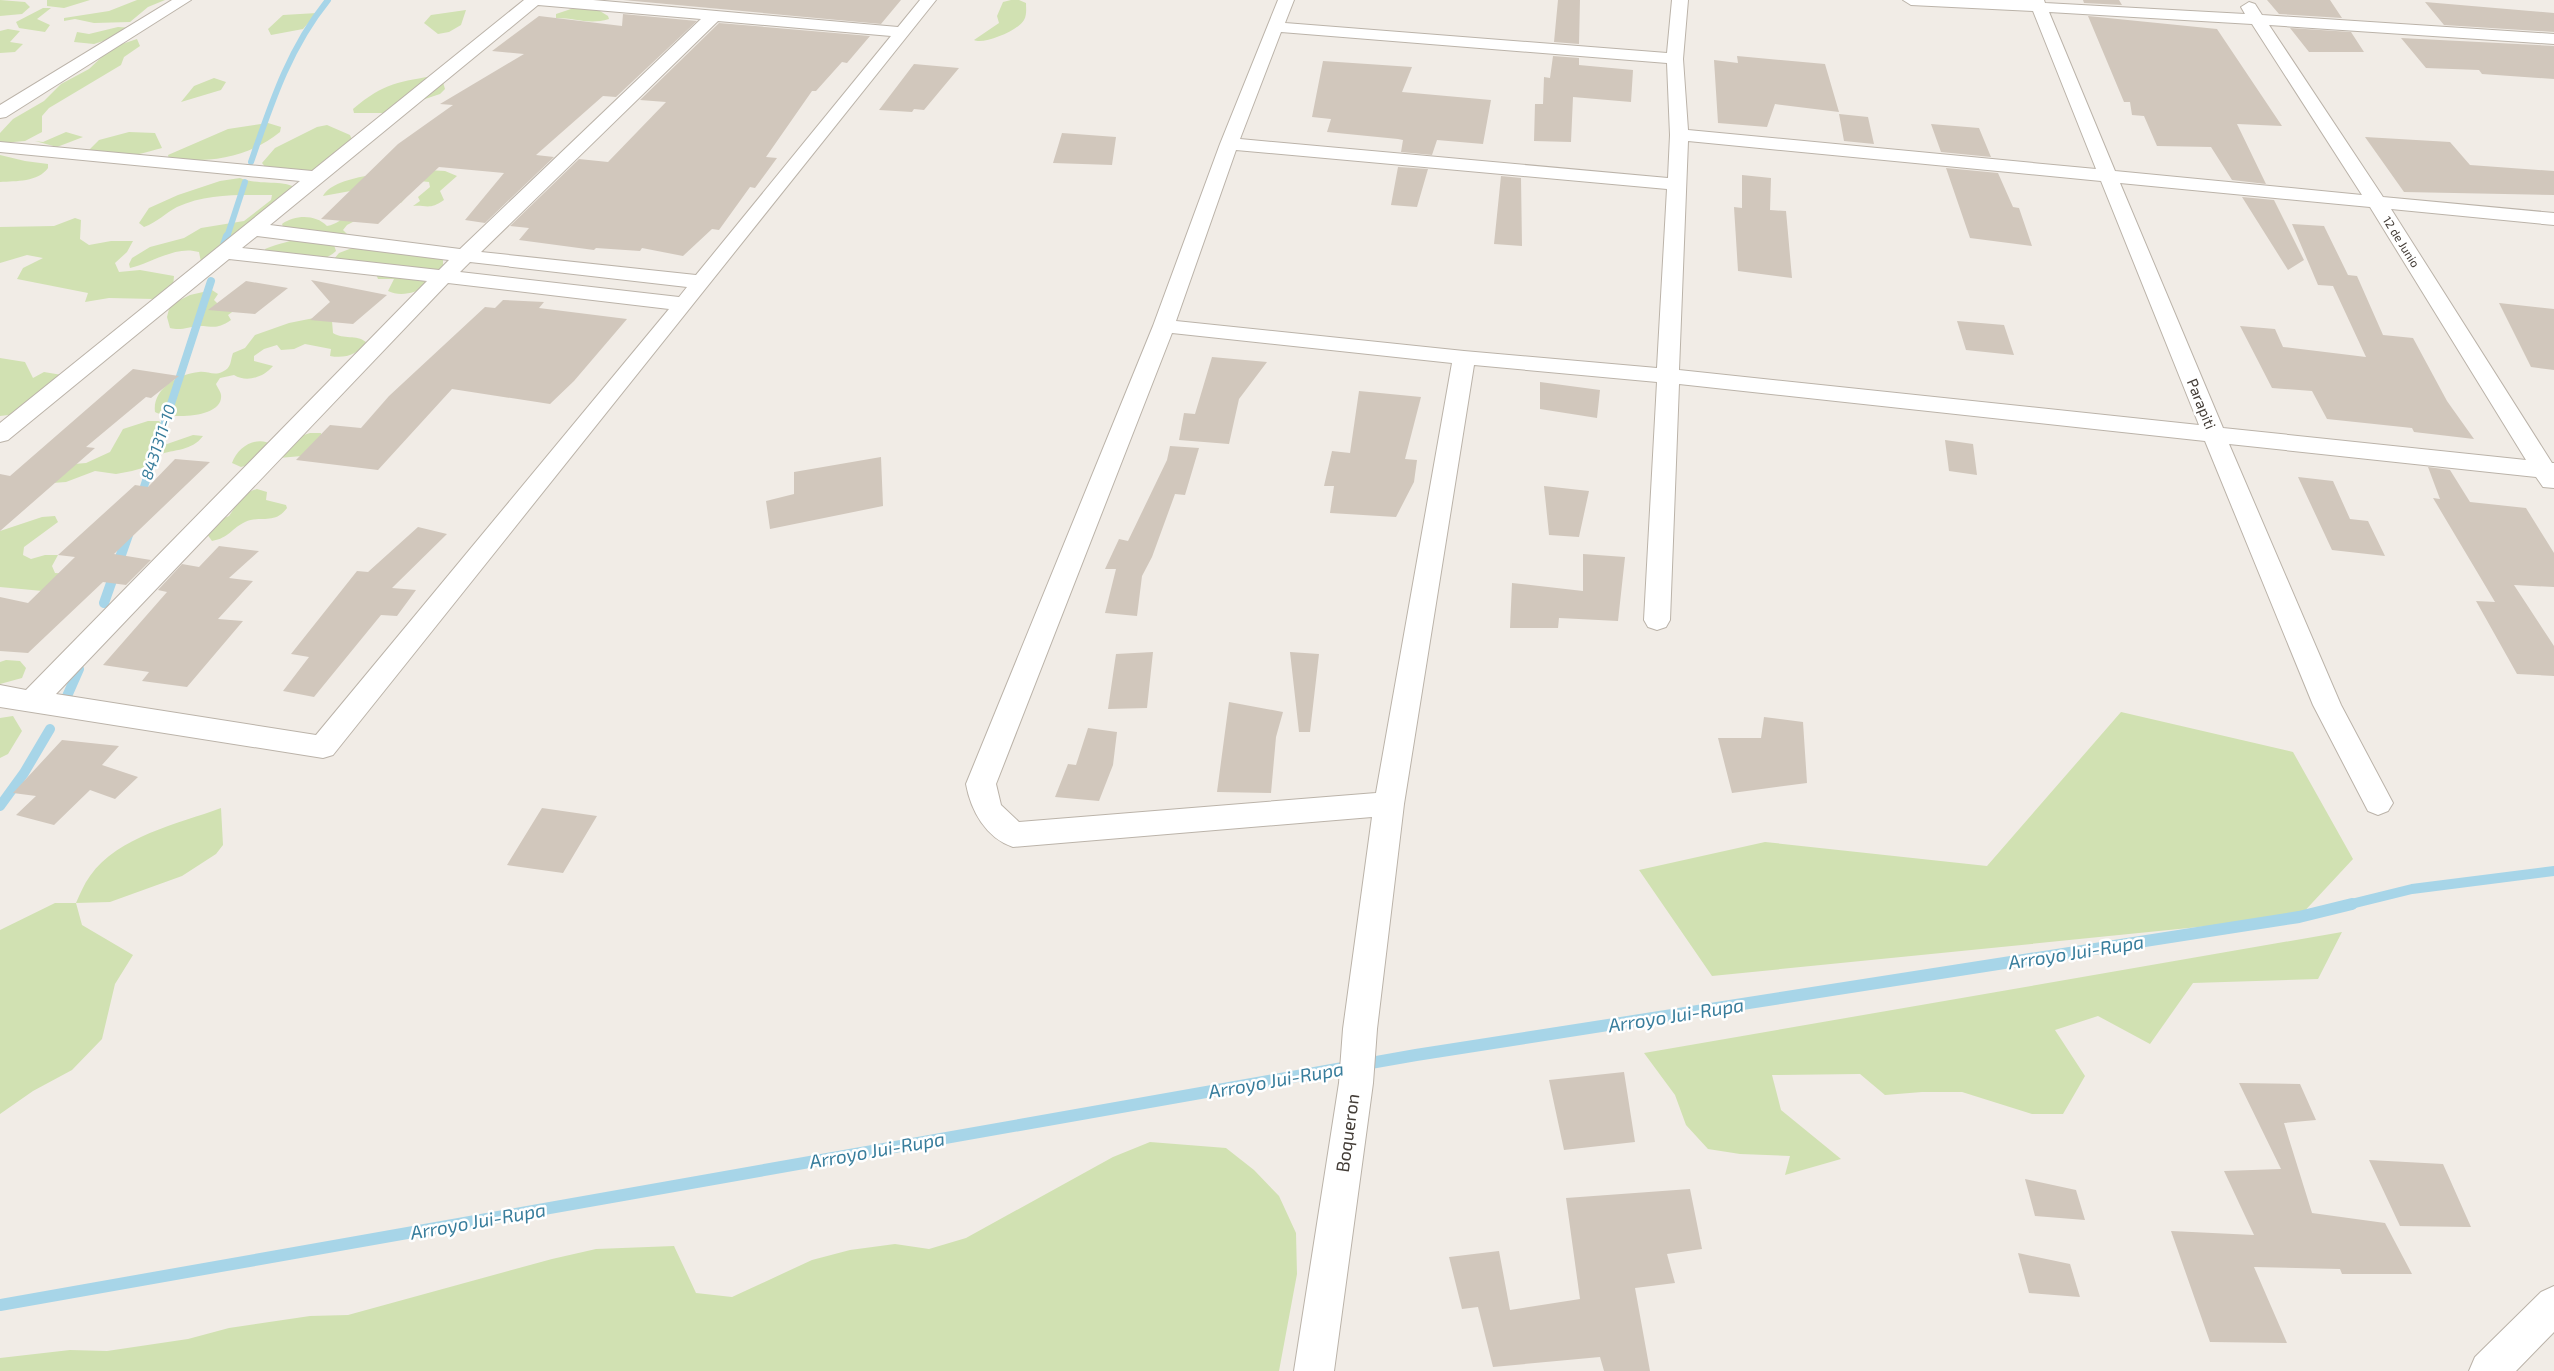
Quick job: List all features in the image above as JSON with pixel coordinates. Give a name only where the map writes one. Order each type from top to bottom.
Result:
[{"type":"street","points":[[0,113],[183,0]]},
{"type":"street","points":[[0,435],[534,0]]},
{"type":"street","points":[[539,0],[902,32]]},
{"type":"street","points":[[0,696],[323,747],[684,304],[928,0]]},
{"type":"street","points":[[1286,0],[1229,144],[1164,326],[981,784],[984,803],[991,816],[1013,835],[1389,804]]},
{"type":"street","points":[[1657,620],[1679,135],[1675,59],[1680,0]]},
{"type":"street","points":[[1911,0],[2037,4],[2554,39]]},
{"type":"street","name":"12 de Junio","points":[[2244,0],[2377,203],[2551,476]]},
{"type":"street","name":"Parapiti","points":[[2037,4],[2110,176],[2214,436],[2327,705],[2378,803]]},
{"type":"street","points":[[31,702],[442,278],[714,16]]},
{"type":"street","points":[[1275,26],[1675,59]]},
{"type":"street","points":[[1679,135],[2554,219]]},
{"type":"street","points":[[1229,144],[1676,184]]},
{"type":"street","points":[[0,146],[316,177]]},
{"type":"street","points":[[252,229],[466,256],[700,282]]},
{"type":"street","points":[[225,252],[684,304]]},
{"type":"street","points":[[1164,326],[1464,358],[1668,376],[2214,436],[2551,476]]},
{"type":"street","name":"Boqueron","points":[[1314,1371],[1356,1083],[1360,1029],[1389,804],[1464,358]]},
{"type":"street","points":[[2489,1371],[2554,1306]]},
{"type":"green space","points":[[0,0],[25,2],[30,7],[22,14],[0,16]]},
{"type":"green space","points":[[47,0],[90,0],[64,8],[47,6]]},
{"type":"green space","points":[[137,0],[165,0],[148,7],[130,22],[94,23],[75,19],[64,21],[64,18],[109,11]]},
{"type":"green space","points":[[1019,0],[1026,3],[1026,16],[1021,24],[993,39],[974,40],[999,23],[997,16],[1003,2]]},
{"type":"green space","points":[[43,8],[51,8],[37,19],[50,25],[45,32],[19,28],[16,22]]},
{"type":"green space","points":[[595,8],[608,16],[609,19],[589,21],[556,18],[556,14],[571,9]]},
{"type":"green space","points":[[466,10],[461,25],[449,32],[438,34],[424,23],[431,15]]},
{"type":"green space","points":[[317,13],[303,29],[271,35],[268,29],[283,15]]},
{"type":"green space","points":[[118,27],[134,28],[134,31],[94,44],[74,42],[77,32],[89,34]]},
{"type":"green space","points":[[8,29],[20,31],[10,42],[23,44],[15,52],[0,53],[0,31]]},
{"type":"green space","points":[[137,39],[140,46],[124,57],[121,65],[49,108],[42,116],[42,132],[25,141],[2,143],[0,141],[0,133],[13,119],[44,101],[61,84],[89,69],[107,52],[119,45]]},
{"type":"green space","points":[[439,75],[447,80],[442,79],[445,89],[440,94],[383,113],[354,113],[353,109],[384,88],[393,84]]},
{"type":"green space","points":[[214,78],[226,82],[221,90],[181,102],[194,86]]},
{"type":"green space","points":[[268,123],[281,127],[280,132],[255,148],[228,157],[213,159],[169,159],[168,155],[228,129]]},
{"type":"green space","points":[[327,125],[350,135],[353,142],[319,171],[271,174],[262,163],[275,148],[317,127]]},
{"type":"green space","points":[[66,132],[83,137],[57,147],[35,141],[43,142]]},
{"type":"green space","points":[[129,132],[155,133],[162,148],[113,158],[104,158],[86,153],[99,140]]},
{"type":"green space","points":[[0,155],[48,164],[48,168],[44,173],[33,178],[0,182]]},
{"type":"green space","points":[[427,170],[445,171],[457,176],[440,191],[444,200],[439,203],[432,206],[413,206],[420,201],[418,197],[430,187],[429,182],[420,181],[401,203],[393,201],[347,225],[343,230],[347,234],[334,245],[336,251],[329,256],[321,259],[303,260],[266,253],[265,249],[305,235],[284,229],[282,224],[287,221],[305,217],[317,219],[327,226],[343,218],[356,190],[323,196],[330,188],[355,178],[371,175]]},
{"type":"green space","points":[[240,178],[248,181],[290,185],[304,193],[304,197],[244,242],[243,247],[236,254],[201,262],[199,252],[182,251],[130,268],[129,264],[132,258],[150,247],[184,238],[201,228],[244,221],[271,200],[272,195],[236,195],[200,199],[177,207],[144,227],[139,223],[149,208],[178,195],[220,181]]},
{"type":"green space","points":[[75,218],[81,220],[80,239],[89,245],[111,241],[133,241],[127,252],[115,263],[119,272],[140,270],[174,276],[173,287],[154,299],[109,298],[85,302],[88,293],[17,279],[23,268],[43,258],[27,255],[0,263],[0,227],[54,226]]},
{"type":"green space","points":[[360,245],[443,259],[443,270],[424,276],[426,286],[418,291],[403,294],[393,293],[388,291],[394,279],[378,279],[376,274],[346,271],[334,259],[339,253]]},
{"type":"green space","points":[[212,290],[218,294],[214,300],[218,304],[235,310],[228,315],[231,320],[215,327],[170,328],[167,317],[170,305],[190,295]]},
{"type":"green space","points":[[314,318],[332,321],[333,333],[337,335],[358,338],[366,342],[360,350],[351,355],[341,357],[330,356],[331,349],[305,344],[294,349],[281,350],[277,345],[264,349],[254,356],[254,361],[273,366],[255,378],[244,379],[234,375],[220,378],[216,384],[221,394],[220,403],[214,409],[205,413],[182,416],[171,416],[155,412],[158,396],[175,379],[191,373],[216,374],[222,372],[229,366],[233,353],[245,348],[255,335],[289,323]]},
{"type":"green space","points":[[0,358],[25,362],[33,378],[44,372],[62,375],[17,414],[0,416]]},
{"type":"green space","points":[[148,421],[159,421],[164,426],[159,440],[167,444],[193,435],[203,436],[199,441],[188,447],[158,455],[157,460],[146,467],[116,474],[95,471],[66,482],[52,483],[74,464],[86,463],[110,452],[123,429]]},
{"type":"green space","points":[[310,433],[321,433],[322,440],[302,456],[267,459],[241,467],[232,463],[243,447],[249,444],[261,441],[273,445]]},
{"type":"green space","points":[[257,489],[267,492],[266,500],[286,505],[287,508],[273,518],[245,522],[222,538],[212,541],[207,534],[217,521],[229,516],[241,497]]},
{"type":"green space","points":[[55,516],[58,522],[24,547],[23,555],[31,559],[45,555],[58,555],[52,566],[55,573],[68,574],[53,592],[0,587],[0,531],[42,517]]},
{"type":"green space","points":[[6,660],[20,661],[26,668],[22,678],[0,684],[0,662]]},
{"type":"green space","points":[[2121,712],[2293,752],[2353,859],[2299,917],[1712,976],[1639,870],[1765,842],[1987,866]]},
{"type":"green space","points":[[13,716],[22,731],[8,754],[0,758],[0,718]]},
{"type":"green space","points":[[221,808],[223,845],[216,854],[182,876],[110,902],[76,903],[90,876],[102,862],[116,851],[150,833]]},
{"type":"green space","points":[[55,903],[76,903],[82,925],[133,955],[115,984],[102,1039],[72,1070],[33,1091],[0,1114],[0,930]]},
{"type":"green space","points":[[2342,932],[2318,979],[2193,983],[2150,1044],[2098,1016],[2055,1030],[2085,1076],[2063,1114],[2032,1114],[1962,1092],[1922,1092],[1885,1095],[1860,1074],[1772,1075],[1781,1110],[1841,1159],[1785,1175],[1790,1156],[1740,1154],[1708,1149],[1686,1125],[1675,1095],[1644,1053]]},
{"type":"green space","points":[[1150,1142],[1226,1148],[1254,1170],[1279,1196],[1296,1233],[1297,1274],[1279,1371],[0,1371],[0,1358],[70,1350],[107,1351],[188,1339],[229,1328],[310,1316],[348,1315],[552,1259],[596,1249],[674,1246],[696,1293],[732,1297],[812,1260],[850,1250],[895,1244],[929,1249],[966,1238],[1113,1157]]},
{"type":"building","points":[[623,0],[901,0],[881,24]]},
{"type":"building","points":[[1558,0],[1580,0],[1579,44],[1554,42]]},
{"type":"building","points":[[2083,0],[2119,0],[2122,5],[2084,3]]},
{"type":"building","points":[[2267,0],[2330,0],[2342,18],[2279,14]]},
{"type":"building","points":[[2425,2],[2554,13],[2554,32],[2444,25]]},
{"type":"building","points":[[623,14],[697,21],[616,97],[603,96],[536,155],[554,157],[485,223],[465,220],[504,173],[439,167],[378,224],[321,219],[398,144],[453,105],[440,104],[524,54],[492,51],[539,16],[622,26]]},
{"type":"building","points":[[2088,16],[2217,29],[2282,126],[2237,124],[2266,184],[2232,180],[2211,147],[2157,146],[2144,116],[2132,115],[2130,102],[2124,102]]},
{"type":"building","points":[[719,23],[870,36],[847,63],[842,62],[816,91],[812,91],[766,157],[777,158],[755,188],[750,187],[719,230],[712,229],[683,256],[642,248],[640,251],[596,248],[594,250],[519,240],[529,228],[510,226],[579,159],[608,162],[666,102],[640,100]]},
{"type":"building","points":[[2290,28],[2351,32],[2364,52],[2309,52]]},
{"type":"building","points":[[2401,38],[2554,46],[2554,79],[2482,74],[2479,70],[2426,68]]},
{"type":"building","points":[[1553,56],[1579,58],[1579,65],[1633,70],[1631,102],[1573,97],[1571,142],[1534,141],[1535,104],[1543,104],[1544,77],[1550,78]]},
{"type":"building","points":[[1737,56],[1825,64],[1839,112],[1775,104],[1767,127],[1718,123],[1714,60],[1738,63]]},
{"type":"building","points":[[1323,61],[1412,67],[1402,92],[1491,100],[1483,144],[1437,140],[1432,155],[1401,152],[1403,140],[1327,132],[1331,119],[1312,117]]},
{"type":"building","points":[[914,64],[959,68],[924,110],[914,109],[912,112],[879,110]]},
{"type":"building","points":[[1839,114],[1868,117],[1874,144],[1844,141]]},
{"type":"building","points":[[1931,124],[1979,128],[1991,157],[1941,152]]},
{"type":"building","points":[[1062,133],[1116,137],[1112,165],[1053,163]]},
{"type":"building","points":[[2365,137],[2450,142],[2470,165],[2554,171],[2554,195],[2404,192]]},
{"type":"building","points":[[1398,167],[1428,169],[1417,207],[1391,205]]},
{"type":"building","points":[[1946,168],[1998,173],[2013,207],[2019,208],[2032,246],[1970,238]]},
{"type":"building","points":[[1742,175],[1771,178],[1770,210],[1786,211],[1792,278],[1738,271],[1734,207],[1742,208]]},
{"type":"building","points":[[1501,176],[1521,178],[1522,246],[1494,244]]},
{"type":"building","points":[[2242,197],[2274,200],[2304,260],[2288,270]]},
{"type":"building","points":[[2292,224],[2324,226],[2348,275],[2357,276],[2383,335],[2413,338],[2447,401],[2474,439],[2414,432],[2412,428],[2327,419],[2312,391],[2272,388],[2240,326],[2275,329],[2283,347],[2366,357],[2333,286],[2318,285]]},
{"type":"building","points":[[311,280],[387,295],[353,324],[310,320],[330,302]]},
{"type":"building","points":[[246,281],[288,288],[255,314],[208,310]]},
{"type":"building","points":[[503,300],[544,302],[539,308],[627,319],[574,381],[550,404],[452,389],[378,470],[296,460],[330,425],[361,428],[389,396],[485,307],[495,308]]},
{"type":"building","points":[[2499,303],[2554,309],[2554,370],[2531,367]]},
{"type":"building","points":[[1957,321],[2004,325],[2014,355],[1966,350]]},
{"type":"building","points":[[1212,357],[1267,362],[1239,399],[1229,444],[1179,440],[1184,413],[1195,414]]},
{"type":"building","points":[[133,369],[179,376],[151,398],[146,397],[86,447],[95,448],[0,531],[0,474],[10,476]]},
{"type":"building","points":[[1540,382],[1600,390],[1597,418],[1540,409]]},
{"type":"building","points":[[1359,391],[1421,397],[1405,459],[1417,460],[1414,482],[1396,517],[1330,513],[1334,486],[1324,486],[1332,451],[1350,453]]},
{"type":"building","points":[[1945,440],[1973,444],[1977,475],[1949,471]]},
{"type":"building","points":[[1170,446],[1199,448],[1185,495],[1175,494],[1152,557],[1142,576],[1137,616],[1105,613],[1116,569],[1105,569],[1119,539],[1128,541],[1167,460]]},
{"type":"building","points":[[881,457],[883,506],[770,529],[766,501],[794,494],[794,472]]},
{"type":"building","points":[[175,459],[210,462],[114,554],[151,560],[126,585],[103,582],[28,653],[0,651],[0,597],[28,603],[75,557],[58,555],[135,485],[148,487]]},
{"type":"building","points":[[2428,467],[2450,470],[2470,502],[2526,508],[2554,553],[2554,587],[2514,585],[2554,646],[2554,676],[2517,674],[2476,601],[2495,602],[2433,498],[2440,499]]},
{"type":"building","points":[[2298,477],[2333,481],[2350,519],[2368,521],[2385,556],[2332,550]]},
{"type":"building","points":[[1544,486],[1589,491],[1579,537],[1549,535]]},
{"type":"building","points":[[418,527],[447,534],[392,588],[416,590],[397,616],[381,615],[314,697],[283,691],[309,657],[291,654],[357,571],[368,572]]},
{"type":"building","points":[[219,546],[259,551],[229,578],[253,581],[218,619],[243,621],[187,687],[142,681],[149,672],[103,665],[167,592],[158,590],[182,564],[199,567]]},
{"type":"building","points":[[1583,554],[1625,557],[1618,621],[1559,618],[1558,628],[1510,628],[1512,583],[1583,591]]},
{"type":"building","points":[[1153,652],[1147,708],[1108,709],[1116,654]]},
{"type":"building","points":[[1290,652],[1319,654],[1310,732],[1299,732]]},
{"type":"building","points":[[1229,702],[1283,712],[1276,737],[1271,793],[1217,792]]},
{"type":"building","points":[[1764,717],[1803,722],[1807,783],[1732,793],[1718,738],[1761,738]]},
{"type":"building","points":[[1088,728],[1117,732],[1113,765],[1099,801],[1055,797],[1068,764],[1076,765]]},
{"type":"building","points":[[62,740],[119,746],[102,765],[138,777],[115,799],[90,790],[54,825],[16,815],[36,796],[13,793]]},
{"type":"building","points":[[542,808],[597,816],[563,873],[507,865]]},
{"type":"building","points":[[1624,1072],[1635,1142],[1564,1150],[1549,1080]]},
{"type":"building","points":[[2239,1083],[2300,1084],[2316,1120],[2284,1123],[2312,1213],[2385,1223],[2412,1274],[2342,1274],[2340,1269],[2254,1267],[2287,1343],[2210,1342],[2171,1231],[2254,1235],[2224,1171],[2281,1169]]},
{"type":"building","points":[[2369,1160],[2443,1164],[2471,1227],[2400,1226]]},
{"type":"building","points":[[2025,1179],[2076,1190],[2085,1220],[2035,1216]]},
{"type":"building","points":[[1690,1189],[1702,1249],[1667,1254],[1675,1283],[1635,1288],[1650,1371],[1604,1371],[1600,1357],[1493,1367],[1478,1307],[1462,1309],[1449,1257],[1499,1251],[1510,1310],[1580,1299],[1566,1198]]},
{"type":"building","points":[[2018,1253],[2070,1264],[2080,1297],[2029,1293]]},
{"type":"waterway","name":"8431311-10","points":[[251,162],[282,77],[302,37],[328,0]]},
{"type":"waterway","name":"8431311-10","points":[[227,237],[245,182]]},
{"type":"waterway","name":"8431311-10","points":[[221,254],[227,236]]},
{"type":"waterway","name":"8431311-10","points":[[140,499],[211,281]]},
{"type":"waterway","name":"8431311-10","points":[[104,603],[129,532]]},
{"type":"waterway","name":"8431311-10","points":[[64,703],[79,669]]},
{"type":"waterway","name":"8431311-10","points":[[0,806],[24,773],[50,729]]},
{"type":"waterway","name":"Arroyo Jui-Rupa","points":[[2347,905],[2412,889],[2554,871]]},
{"type":"waterway","name":"Arroyo Jui-Rupa","points":[[0,1305],[1416,1055],[2299,917],[2352,904]]}]
